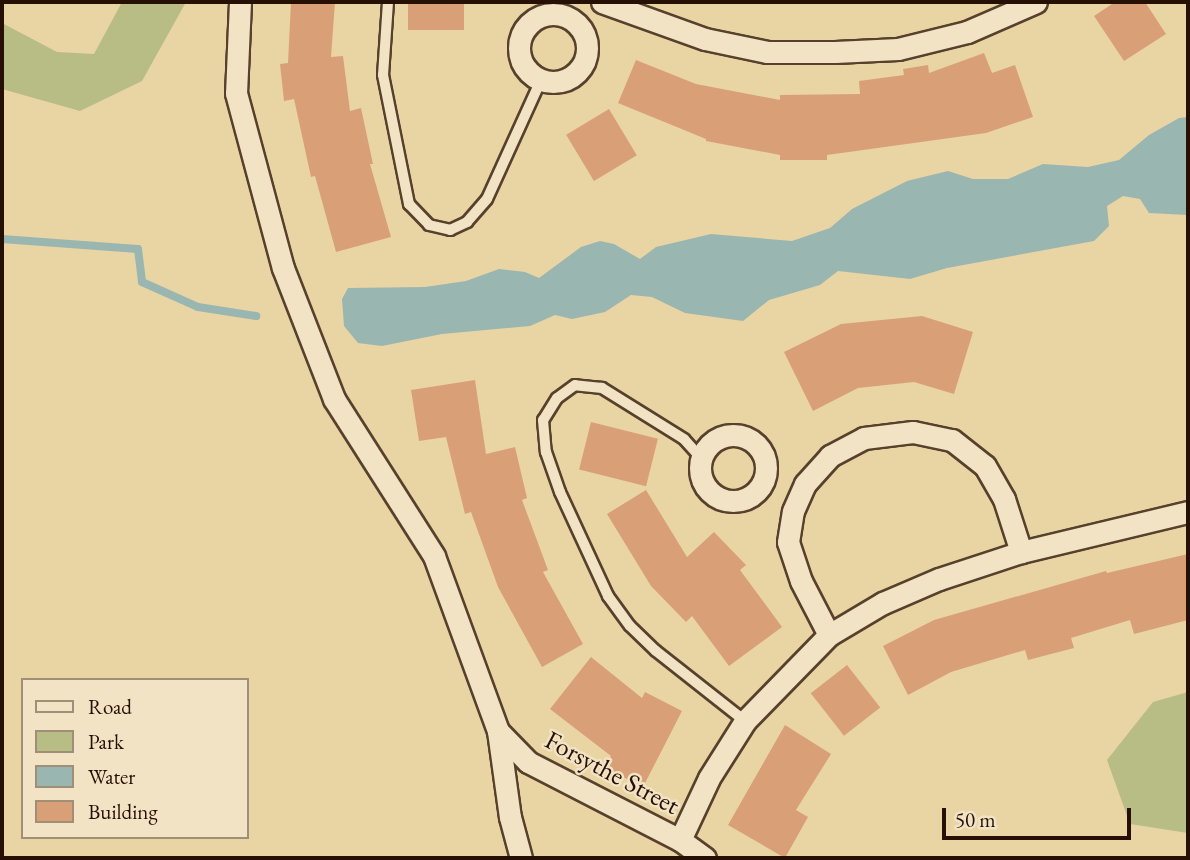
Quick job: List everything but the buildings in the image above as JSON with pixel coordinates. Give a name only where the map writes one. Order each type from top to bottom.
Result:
[{"type":"street","points":[[240,2],[236,93],[283,268],[334,399],[434,556],[498,731],[510,817],[521,858]]},
{"type":"street","points":[[602,2],[705,39],[767,52],[835,52],[898,49],[967,32],[1036,2]]},
{"type":"street","points":[[572,10],[585,36],[585,59],[574,74],[564,79],[541,80],[528,70],[522,60],[521,37],[535,19],[572,10]]},
{"type":"street","points":[[829,635],[801,581],[788,542],[805,484],[830,456],[864,438],[913,432],[952,440],[985,466],[1004,499],[1021,552]]},
{"type":"street","points":[[725,435],[747,438],[764,454],[766,465],[763,484],[746,499],[720,499],[703,484],[701,458],[706,447],[725,435]]},
{"type":"street","points":[[763,484],[799,498]]},
{"type":"street","points":[[680,840],[709,778],[744,721],[829,635],[894,598],[939,579],[1021,552],[1188,512]]},
{"type":"street","name":"Forsythe Street","points":[[498,731],[528,762],[564,783],[680,840],[705,858]]},
{"type":"lane","points":[[388,2],[383,75],[409,204],[429,225],[450,230],[467,222],[487,199],[541,80]]},
{"type":"lane","points":[[701,458],[684,439],[602,388],[575,385],[557,398],[543,421],[546,452],[560,492],[608,596],[630,626],[656,651],[744,721]]},
{"type":"green space","points":[[122,2],[186,2],[142,81],[80,111],[2,89],[2,23],[57,52],[94,54]]},
{"type":"green space","points":[[1188,692],[1188,833],[1130,824],[1107,760],[1153,702]]},
{"type":"water","points":[[1188,117],[1188,215],[1149,213],[1140,199],[1123,196],[1107,206],[1109,226],[1094,241],[947,268],[910,279],[838,271],[820,285],[769,300],[743,321],[685,313],[652,297],[631,295],[605,312],[572,319],[555,315],[530,326],[442,334],[382,346],[358,343],[344,326],[342,299],[348,288],[425,287],[466,281],[499,269],[525,272],[539,278],[581,247],[600,241],[614,244],[640,259],[656,247],[711,234],[792,241],[830,228],[852,209],[907,181],[948,171],[973,179],[1008,179],[1043,164],[1088,167],[1119,160],[1149,135],[1179,118]]},
{"type":"waterway","points":[[2,239],[138,249],[142,282],[198,307],[256,316]]}]
